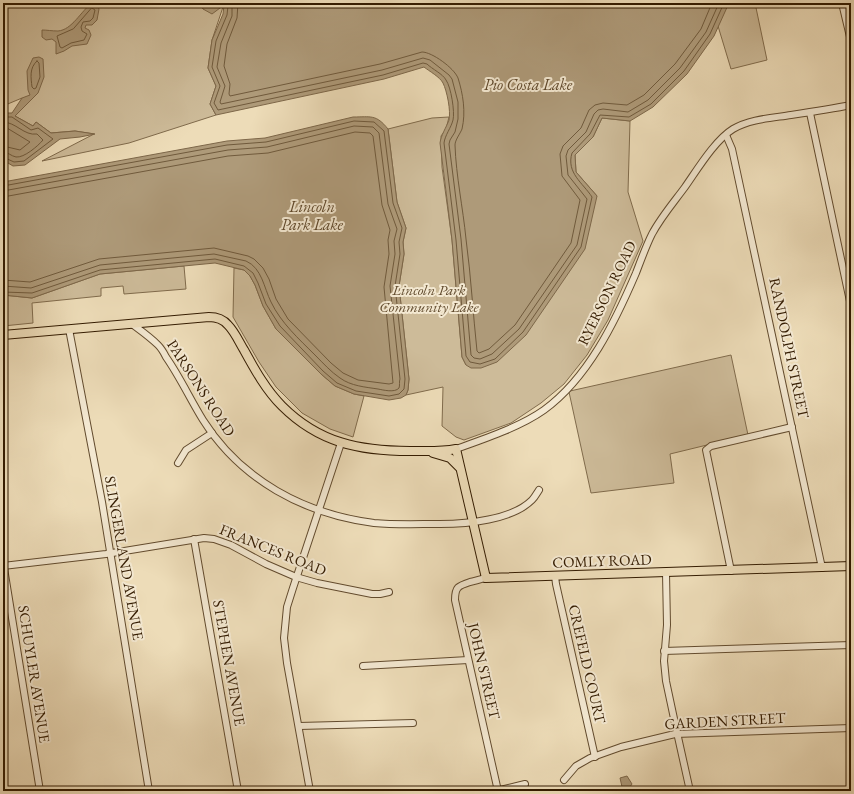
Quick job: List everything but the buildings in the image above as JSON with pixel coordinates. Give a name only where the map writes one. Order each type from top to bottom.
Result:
[{"type":"main road","name":"RYERSON ROAD","points":[[3,335],[209,317],[222,320],[228,324],[234,333],[263,383],[281,405],[305,426],[341,443],[372,450],[410,451],[456,449]]},
{"type":"main road","points":[[456,449],[486,578]]},
{"type":"main road","points":[[410,451],[446,456],[454,461],[460,469]]},
{"type":"main road","name":"COMLY ROAD","points":[[486,578],[851,566]]},
{"type":"street","points":[[842,3],[851,41]]},
{"type":"street","name":"RYERSON ROAD","points":[[456,449],[506,429],[537,414],[556,400],[568,388],[588,363],[607,332],[631,284],[646,245],[660,220],[706,158],[726,135],[732,130],[752,121],[810,113],[851,105]]},
{"type":"street","points":[[810,113],[851,306]]},
{"type":"street","name":"RANDOLPH STREET","points":[[726,135],[732,149],[822,568]]},
{"type":"street","name":"PARSONS ROAD","points":[[132,324],[158,345],[171,363],[203,420],[212,433],[234,458],[262,482],[289,498],[319,511],[349,519],[375,523],[457,524],[508,515],[517,511],[532,500],[539,490]]},
{"type":"street","name":"SLINGERLAND AVENUE","points":[[69,329],[110,553],[149,791]]},
{"type":"street","points":[[731,571],[707,458],[707,450],[712,446],[792,427]]},
{"type":"street","points":[[178,463],[186,450],[212,433]]},
{"type":"street","points":[[310,791],[287,663],[284,638],[287,607],[341,443]]},
{"type":"street","name":"FRANCES ROAD","points":[[3,564],[110,553],[204,538],[214,539],[231,545],[266,564],[296,577],[317,583],[372,594],[389,592]]},
{"type":"street","name":"STEPHEN AVENUE","points":[[194,540],[238,791]]},
{"type":"street","name":"SCHUYLER AVENUE","points":[[3,564],[40,791]]},
{"type":"street","points":[[666,573],[667,637],[664,651],[666,680],[690,791]]},
{"type":"street","name":"CREFELD COURT","points":[[555,576],[595,757]]},
{"type":"street","name":"JOHN STREET","points":[[486,578],[460,585],[455,593],[455,600],[497,791]]},
{"type":"street","points":[[664,651],[851,645]]},
{"type":"street","points":[[363,666],[468,660]]},
{"type":"street","points":[[299,726],[413,723]]},
{"type":"street","name":"GARDEN STREET","points":[[564,780],[576,766],[595,757],[621,747],[677,734],[851,728]]},
{"type":"street","points":[[497,791],[525,784]]},
{"type":"green space","points":[[3,3],[201,3],[203,9],[224,4],[212,40],[208,68],[216,86],[210,104],[216,115],[129,143],[42,161],[94,134],[75,131],[51,133],[36,122],[33,126],[15,116],[22,98],[3,106]]},
{"type":"green space","points":[[716,3],[755,3],[767,60],[731,69],[718,26]]},
{"type":"green space","name":"Lincoln Park Community Lake","points":[[449,117],[446,129],[441,136],[442,167],[452,240],[462,357],[466,365],[597,196],[576,172],[575,155],[593,137],[602,118],[630,121],[628,192],[643,241],[608,320],[587,355],[564,384],[541,403],[511,423],[464,440],[456,437],[442,426],[443,387],[406,395],[409,379],[399,286],[404,254],[403,242],[406,228],[397,202],[388,129],[432,118]]},
{"type":"green space","points":[[184,266],[186,289],[124,294],[123,286],[101,288],[101,296],[32,303],[33,323],[3,326],[3,295],[32,298],[100,274]]},
{"type":"green space","points":[[234,268],[244,270],[250,276],[263,306],[276,329],[321,374],[335,386],[354,394],[364,396],[353,437],[330,429],[302,413],[276,387],[259,362],[233,317]]},
{"type":"green space","points":[[731,355],[748,435],[670,454],[674,483],[591,493],[570,391]]},
{"type":"water","points":[[92,3],[97,3],[99,9],[97,20],[92,25],[86,25],[85,28],[89,30],[91,35],[87,44],[72,46],[56,54],[56,42],[52,39],[46,40],[42,37],[42,30],[63,30],[72,24]]},
{"type":"water","name":"Pio Costa Lake","points":[[201,3],[729,3],[714,36],[687,74],[653,107],[630,121],[602,118],[593,137],[575,155],[576,172],[597,196],[585,249],[526,335],[497,362],[481,368],[471,368],[466,365],[462,357],[452,240],[440,143],[442,134],[449,120],[449,106],[442,81],[424,67],[384,79],[216,115],[210,104],[216,86],[208,68],[212,40],[223,14],[224,5],[212,14],[203,9]]},
{"type":"water","points":[[39,57],[43,59],[44,77],[38,93],[15,116],[33,126],[36,122],[51,133],[75,131],[95,134],[60,139],[25,165],[13,166],[3,160],[3,113],[12,113],[22,98],[30,95],[28,90],[27,71],[33,58]]},
{"type":"water","name":"Lincoln Park Lake","points":[[353,117],[373,117],[384,124],[388,129],[397,202],[406,228],[403,242],[404,254],[399,286],[409,379],[406,395],[401,398],[389,400],[354,394],[335,386],[276,329],[263,306],[255,285],[250,276],[244,270],[215,263],[100,274],[32,298],[3,295],[3,182],[227,141],[265,138]]},
{"type":"water","points":[[627,776],[632,784],[627,791],[623,791],[620,778]]}]
